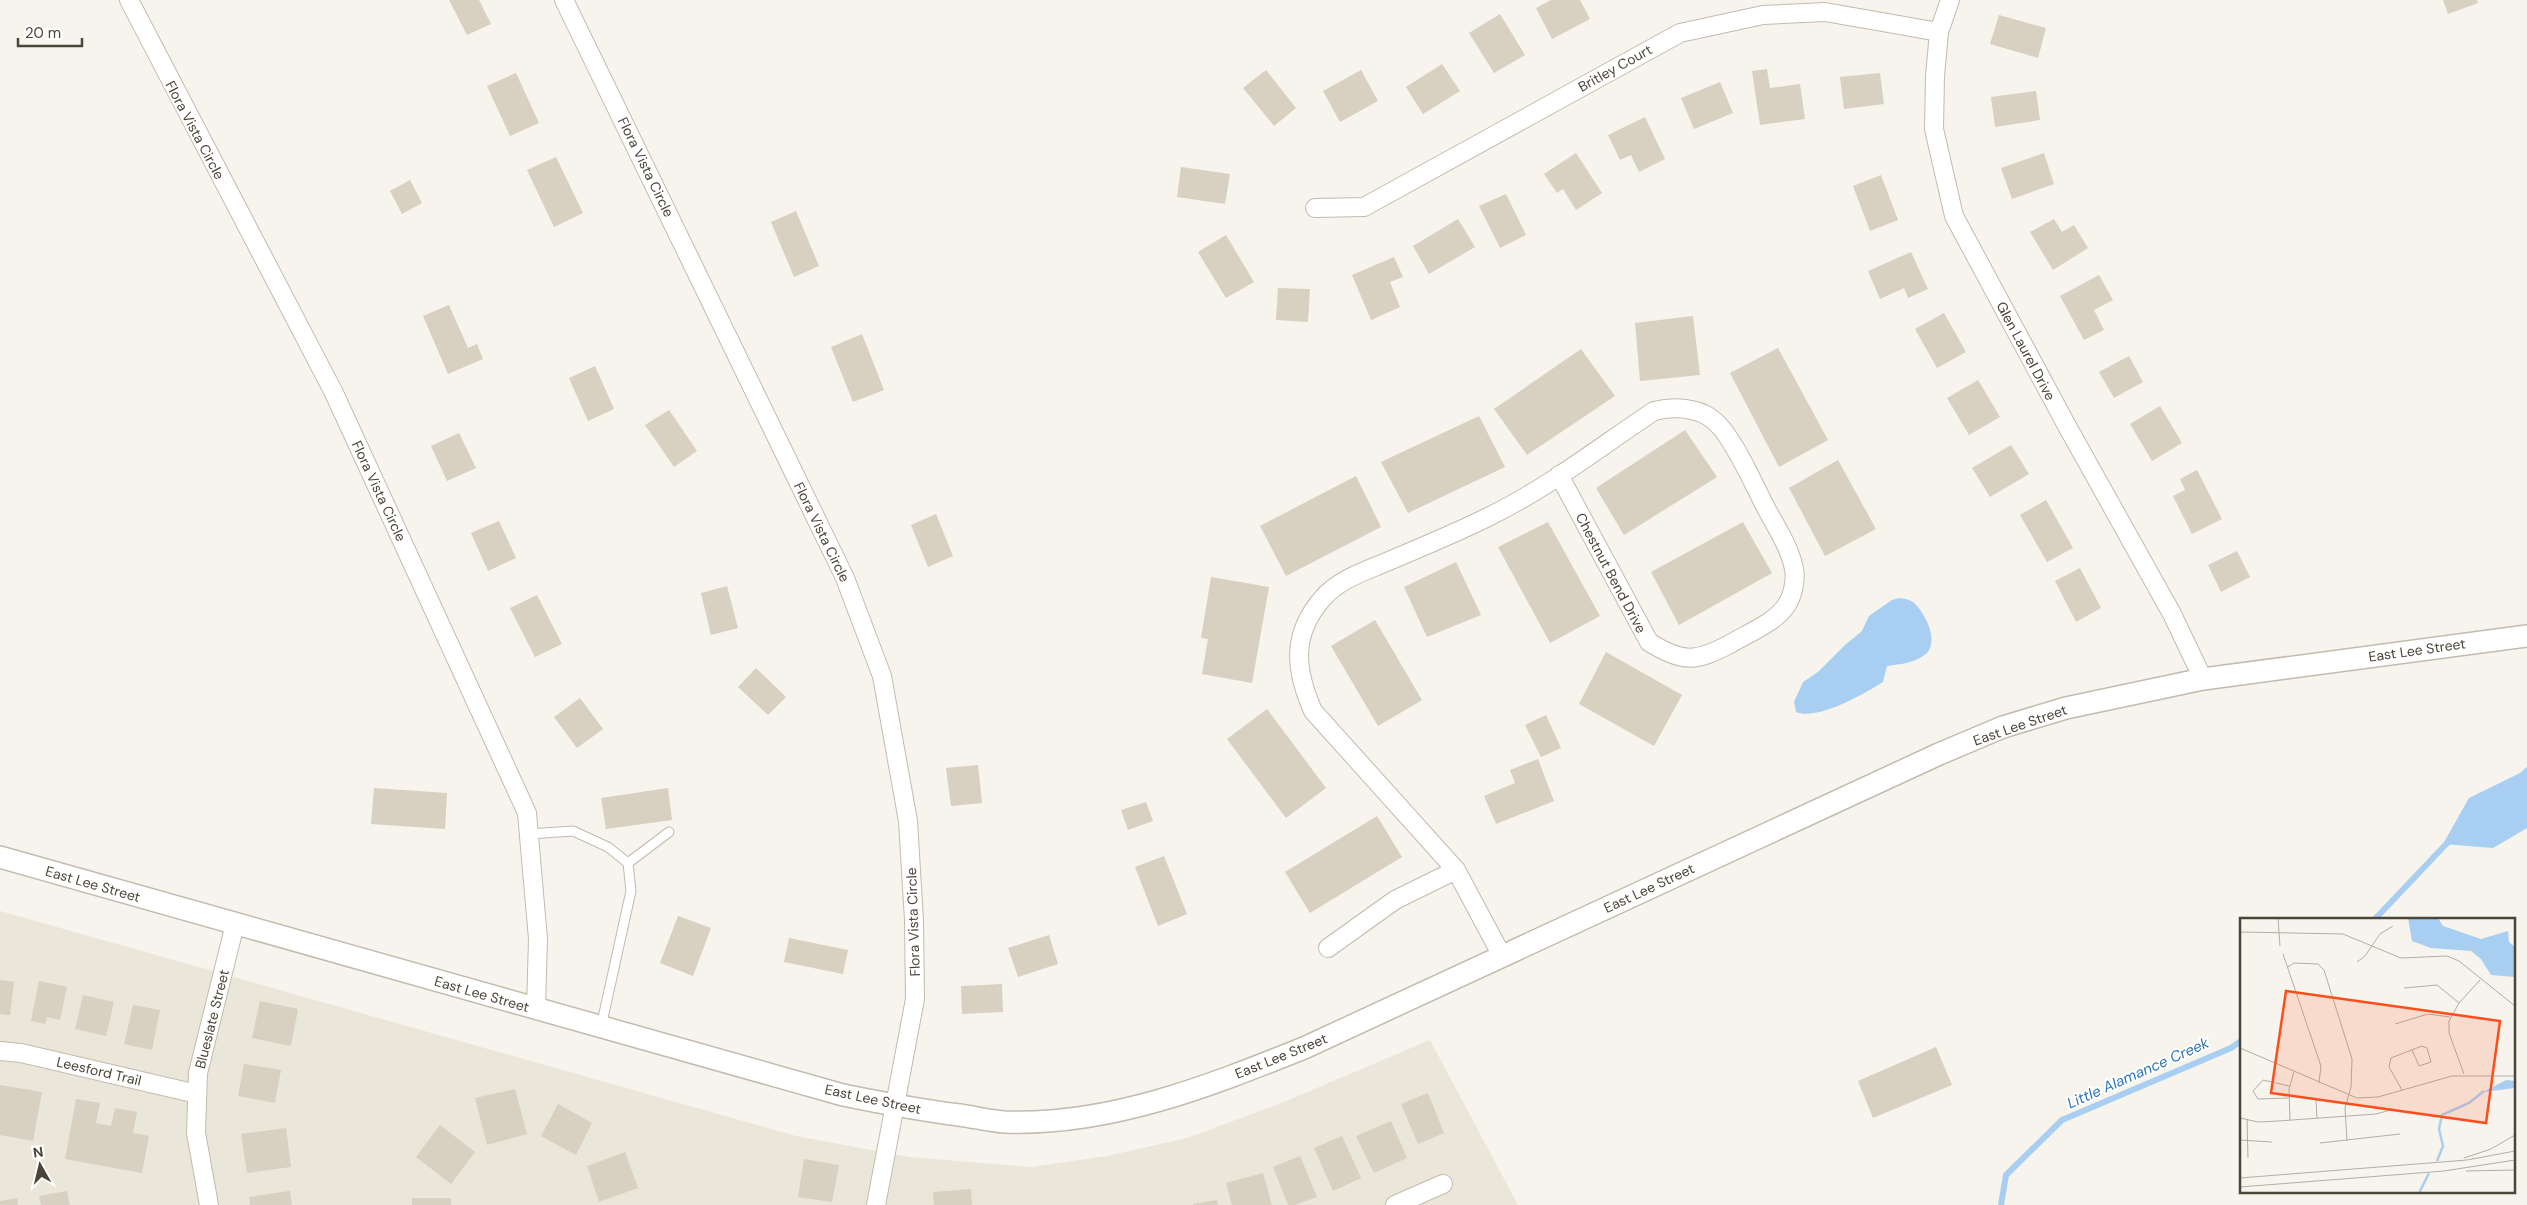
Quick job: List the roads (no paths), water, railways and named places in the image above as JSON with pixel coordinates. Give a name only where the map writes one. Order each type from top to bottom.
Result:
[{"type":"street","name":"Flora Vista Circle","points":[[129,0],[334,393],[527,813],[538,938],[536,1009]]},
{"type":"street","name":"Flora Vista Circle","points":[[564,0],[845,578],[882,676],[908,821],[914,920],[915,999],[876,1205]]},
{"type":"street","name":"Glen Laurel Drive","points":[[1950,0],[1939,32],[1935,76],[1934,129],[1954,216],[2067,426],[2172,614],[2203,679]]},
{"type":"street","name":"Britley Court","points":[[1315,208],[1364,207],[1680,33],[1763,15],[1825,12],[1939,32]]},
{"type":"street","name":"Chestnut Bend Drive","points":[[1502,956],[1456,870],[1313,711],[1302,684],[1297,654],[1306,622],[1323,598],[1346,579],[1489,517],[1558,475],[1654,411],[1670,408],[1689,409],[1706,416],[1722,428],[1738,454],[1787,548],[1794,569],[1793,588],[1786,605],[1772,620],[1709,655],[1690,658],[1668,654],[1649,642],[1558,475]]},
{"type":"street","name":"East Lee Street","points":[[0,857],[834,1092],[895,1106],[1004,1122],[1074,1118],[1152,1104],[1235,1076],[1304,1048],[1939,754],[2002,727],[2066,708],[2203,679],[2527,636]]},
{"type":"street","points":[[1328,948],[1395,900],[1456,870]]},
{"type":"street","name":"Blueslate Street","points":[[209,1205],[196,1133],[198,1073],[235,924]]},
{"type":"street","name":"Leesford Trail","points":[[0,1051],[21,1052],[197,1094]]},
{"type":"street","points":[[1395,1205],[1443,1184]]},
{"type":"lane","points":[[529,834],[573,831],[608,847],[628,863],[630,891],[601,1027]]},
{"type":"lane","points":[[628,863],[669,832]]},
{"type":"water","points":[[1907,599],[1918,607],[1926,620],[1932,641],[1927,653],[1913,661],[1887,666],[1883,682],[1840,705],[1816,713],[1805,714],[1796,712],[1794,702],[1803,682],[1818,672],[1862,631],[1869,616],[1892,600]]},
{"type":"water","points":[[2527,767],[2527,828],[2493,848],[2443,844],[2469,798],[2520,773]]},
{"type":"waterway","name":"Little Alamance Creek","points":[[2376,918],[2450,840]]},
{"type":"waterway","name":"Little Alamance Creek","points":[[2001,1205],[2006,1175],[2062,1120],[2231,1048],[2240,1042]]}]
